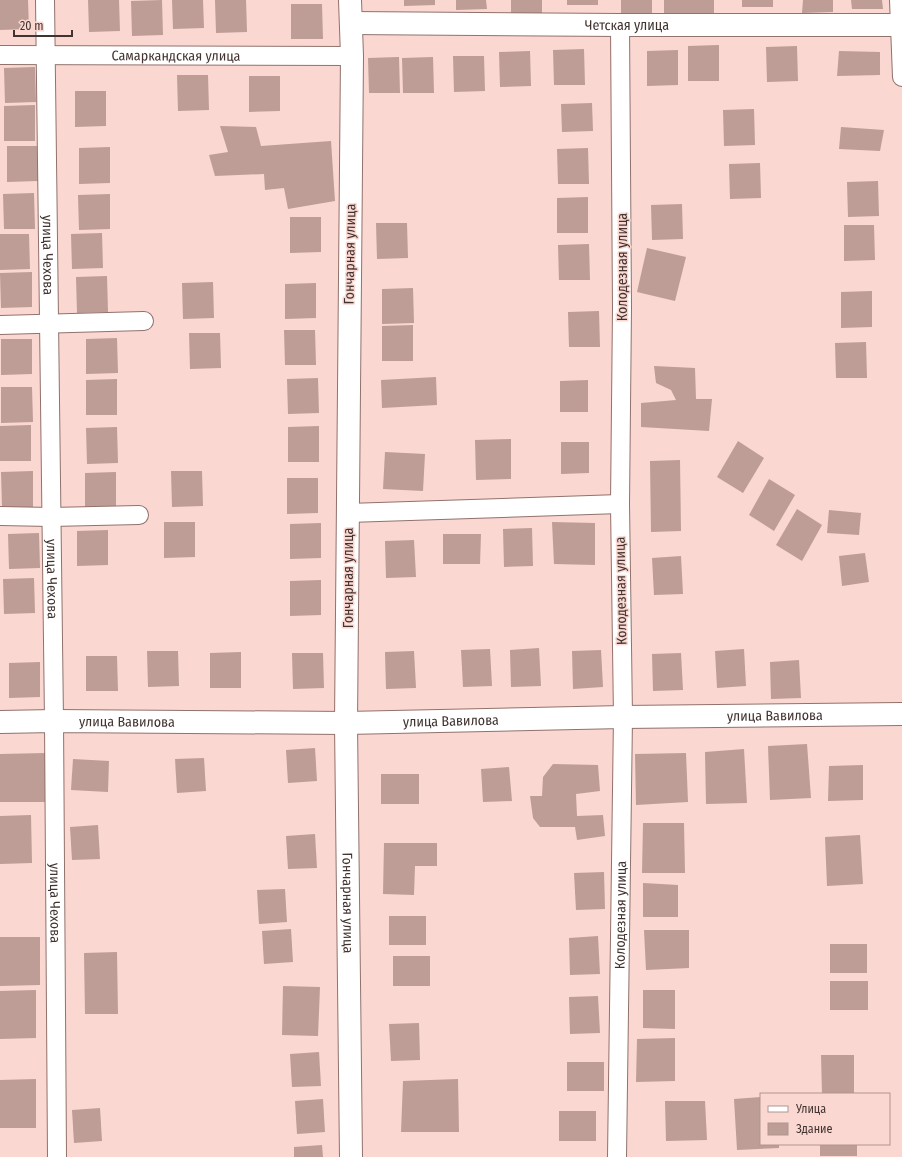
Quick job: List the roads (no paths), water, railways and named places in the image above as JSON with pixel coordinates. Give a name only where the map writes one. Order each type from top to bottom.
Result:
[{"type":"street","name":"улица Чехова","points":[[45,0],[54,721],[57,1157]]},
{"type":"street","name":"Гончарная улица","points":[[350,0],[352,56],[346,723],[351,1157]]},
{"type":"street","points":[[899,0],[902,77]]},
{"type":"street","name":"Четская улица","points":[[352,23],[901,25]]},
{"type":"street","name":"Колодезная улица","points":[[617,1157],[623,717],[620,504],[622,308],[620,25]]},
{"type":"street","name":"Самаркандская улица","points":[[0,55],[352,56]]},
{"type":"street","points":[[0,325],[144,321]]},
{"type":"street","points":[[348,513],[620,504]]},
{"type":"street","points":[[0,516],[51,517],[139,515]]},
{"type":"street","name":"улица Вавилова","points":[[0,722],[346,723],[623,717],[902,714]]}]
